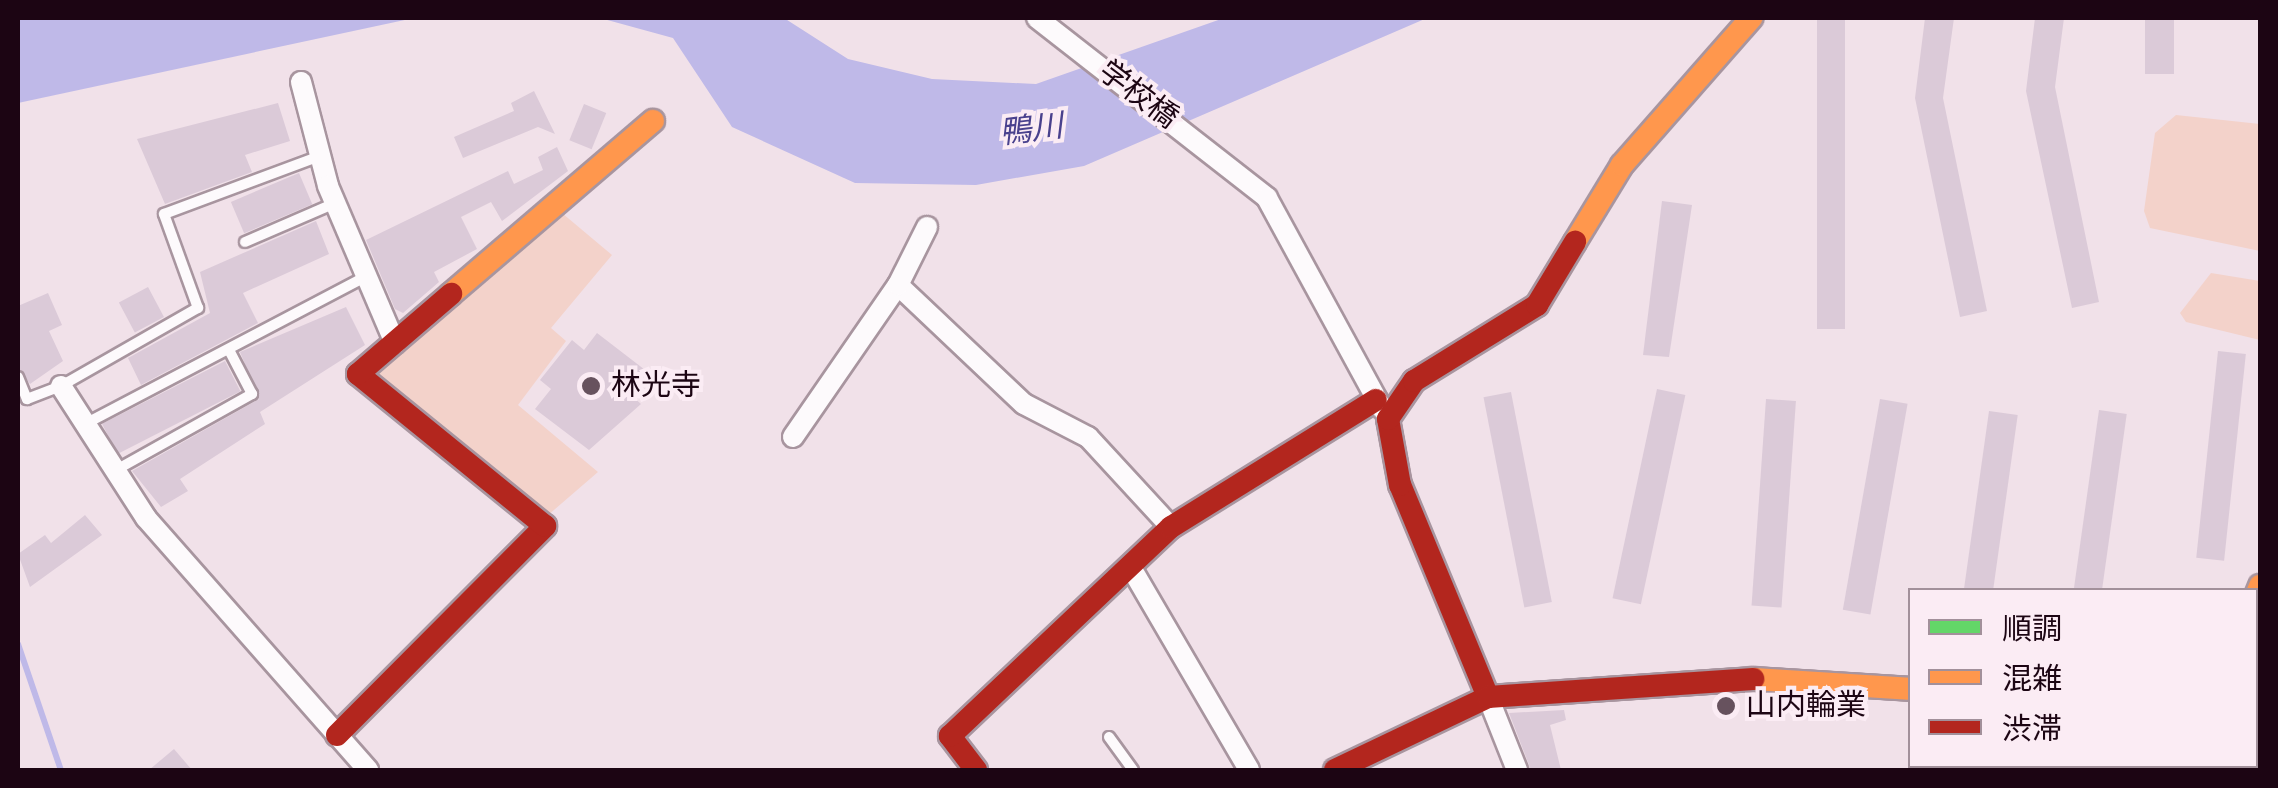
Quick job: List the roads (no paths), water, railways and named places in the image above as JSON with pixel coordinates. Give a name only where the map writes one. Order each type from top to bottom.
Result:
[{"type":"street","points":[[976,770],[950,736],[1171,527],[1382,410],[1414,381],[1538,305],[1622,166],[1751,18]]},
{"type":"street","name":"学校橋","points":[[1045,24],[1222,160],[1286,221],[1382,410]]},
{"type":"street","points":[[301,82],[335,203],[363,278],[395,343]]},
{"type":"street","points":[[337,735],[546,526],[362,385],[358,374],[654,121]]},
{"type":"street","points":[[793,436],[898,284],[926,227]]},
{"type":"street","points":[[898,284],[1024,404],[1088,437],[1171,527]]},
{"type":"street","points":[[61,386],[115,471],[368,770]]},
{"type":"street","points":[[1382,410],[1400,486],[1517,770]]},
{"type":"street","points":[[1130,566],[1249,770]]},
{"type":"street","points":[[1335,770],[1488,696],[1760,679],[1908,689]]},
{"type":"lane","points":[[18,378],[27,398],[61,386],[198,308],[164,214],[320,156]]},
{"type":"lane","points":[[245,242],[335,203]]},
{"type":"lane","points":[[84,425],[363,278]]},
{"type":"lane","points":[[115,471],[252,394],[228,350]]},
{"type":"lane","points":[[1109,737],[1133,770]]},
{"type":"water","points":[[18,18],[414,18],[18,103]]},
{"type":"water","name":"鴨川","points":[[600,18],[784,18],[848,59],[932,79],[1036,84],[1224,18],[1427,18],[1084,166],[976,185],[855,183],[732,127],[673,38]]},
{"type":"waterway","points":[[18,644],[61,770]]},
{"type":"place","name":"林光寺","points":[[591,386]]},
{"type":"place","name":"山内輪業","points":[[1726,706]]}]
